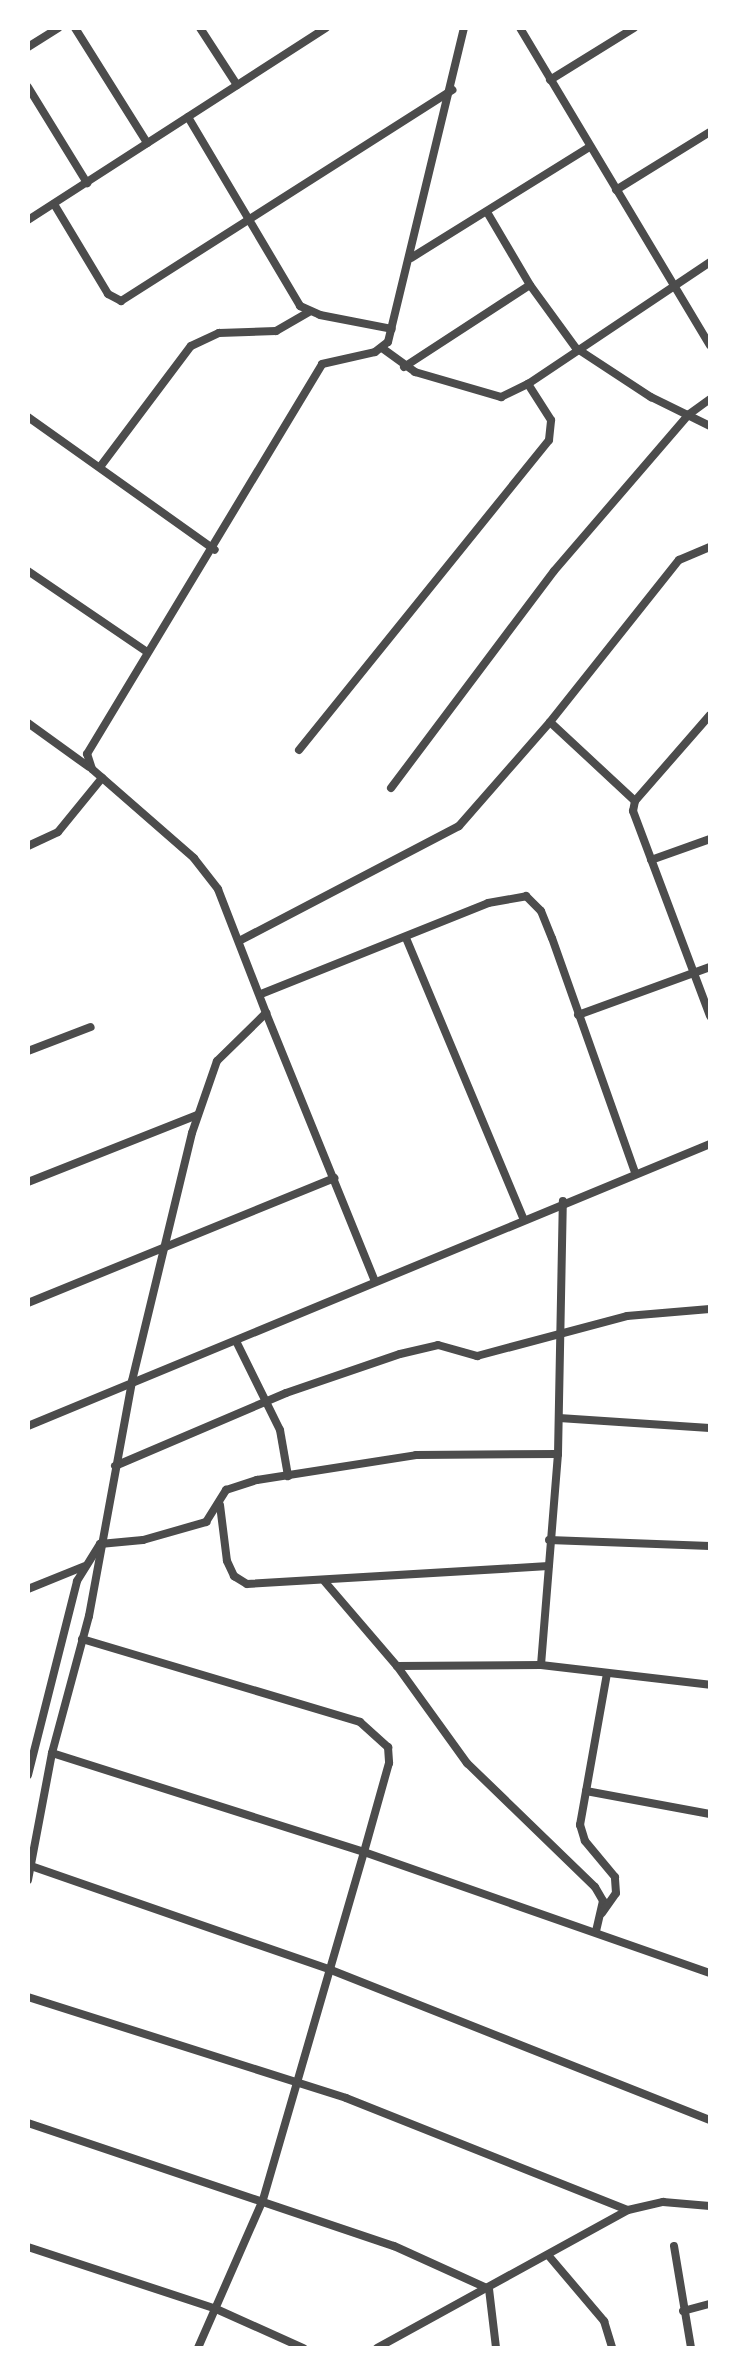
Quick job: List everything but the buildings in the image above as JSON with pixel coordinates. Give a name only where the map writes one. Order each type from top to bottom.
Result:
[{"type":"street","points":[[28,47],[58,28]]},
{"type":"street","points":[[75,28],[147,143]]},
{"type":"street","points":[[200,28],[237,85]]},
{"type":"street","points":[[28,220],[326,28]]},
{"type":"street","points":[[92,769],[90,746],[147,652],[215,550],[322,364],[382,348],[392,329],[452,89],[464,28]]},
{"type":"street","points":[[520,28],[710,346]]},
{"type":"street","points":[[550,80],[634,28]]},
{"type":"street","points":[[28,87],[87,183]]},
{"type":"street","points":[[54,204],[116,301],[249,221],[452,89]]},
{"type":"street","points":[[188,117],[290,292],[309,312],[392,329]]},
{"type":"street","points":[[616,190],[710,132]]},
{"type":"street","points":[[411,258],[589,147]]},
{"type":"street","points":[[487,212],[530,285],[576,348],[710,426]]},
{"type":"street","points":[[382,348],[404,367],[493,398],[528,384],[576,348],[710,262]]},
{"type":"street","points":[[404,367],[530,285]]},
{"type":"street","points":[[100,467],[191,346],[219,333],[276,331],[309,312]]},
{"type":"street","points":[[299,750],[549,440],[551,420],[528,384]]},
{"type":"street","points":[[391,788],[554,571],[688,415],[710,399]]},
{"type":"street","points":[[28,417],[215,550]]},
{"type":"street","points":[[239,941],[459,826],[550,722],[679,560],[710,547]]},
{"type":"street","points":[[28,571],[147,652]]},
{"type":"street","points":[[710,715],[635,801],[633,811],[710,1016]]},
{"type":"street","points":[[550,722],[635,801]]},
{"type":"street","points":[[28,723],[92,769],[194,858],[218,889],[375,1282]]},
{"type":"street","points":[[28,846],[58,832],[102,778]]},
{"type":"street","points":[[651,860],[710,839]]},
{"type":"street","points":[[261,994],[488,903],[526,896],[541,911],[635,1172]]},
{"type":"street","points":[[406,938],[523,1218]]},
{"type":"street","points":[[578,1015],[710,967]]},
{"type":"street","points":[[28,1880],[52,1753],[82,1639],[132,1381],[197,1115],[217,1061],[266,1013]]},
{"type":"street","points":[[28,1051],[91,1027]]},
{"type":"street","points":[[28,1182],[197,1115]]},
{"type":"street","points":[[28,1426],[563,1201],[710,1144]]},
{"type":"street","points":[[28,1303],[334,1178]]},
{"type":"street","points":[[541,1665],[558,1454],[563,1201]]},
{"type":"street","points":[[115,1466],[266,1401],[424,1348],[448,1345],[477,1356],[627,1316],[710,1309]]},
{"type":"street","points":[[236,1341],[285,1445],[288,1476]]},
{"type":"street","points":[[559,1418],[710,1428]]},
{"type":"street","points":[[28,1775],[33,1738],[85,1566],[100,1544],[180,1532],[206,1522],[219,1500],[240,1484],[416,1455],[558,1454]]},
{"type":"street","points":[[219,1500],[227,1561],[240,1581],[257,1586],[548,1566]]},
{"type":"street","points":[[549,1540],[710,1546]]},
{"type":"street","points":[[28,1589],[85,1566]]},
{"type":"street","points":[[325,1582],[397,1666],[491,1789],[595,1887],[603,1901],[596,1931]]},
{"type":"street","points":[[82,1639],[360,1722],[380,1735],[389,1763],[262,2202],[198,2348]]},
{"type":"street","points":[[397,1666],[541,1665],[710,1685]]},
{"type":"street","points":[[601,1913],[617,1885],[580,1831],[607,1673]]},
{"type":"street","points":[[52,1753],[364,1852],[710,1973]]},
{"type":"street","points":[[586,1791],[710,1814]]},
{"type":"street","points":[[31,1866],[331,1970],[710,2120]]},
{"type":"street","points":[[28,1997],[297,2082],[628,2210]]},
{"type":"street","points":[[28,2123],[394,2246],[489,2289]]},
{"type":"street","points":[[377,2348],[434,2312],[489,2289],[628,2210],[663,2202],[710,2206]]},
{"type":"street","points":[[674,2246],[691,2348]]},
{"type":"street","points":[[28,2247],[214,2308],[303,2348]]},
{"type":"street","points":[[548,2255],[604,2321],[612,2348]]},
{"type":"street","points":[[489,2289],[496,2348]]},
{"type":"street","points":[[683,2311],[710,2304]]}]
